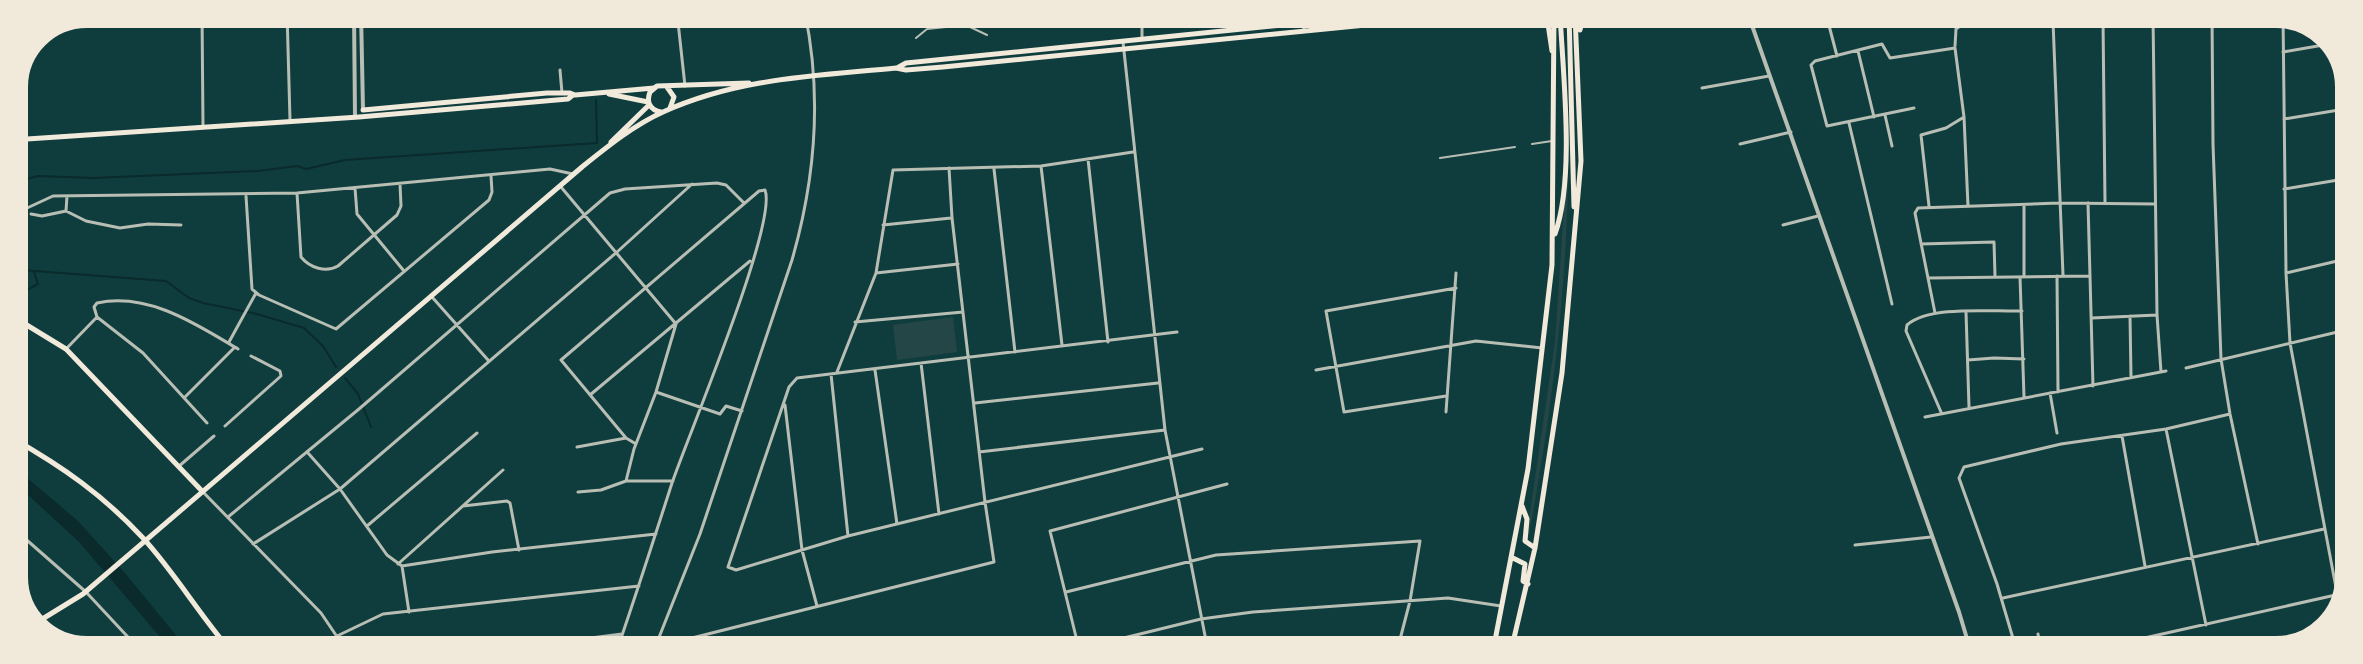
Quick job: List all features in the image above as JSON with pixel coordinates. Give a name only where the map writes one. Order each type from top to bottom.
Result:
[{"type":"main road","points":[[44,619],[86,592],[573,174],[662,112],[750,83],[896,68],[921,69],[1287,26]]},
{"type":"main road","points":[[1142,43],[1355,26]]},
{"type":"main road","points":[[1548,26],[1553,56]]},
{"type":"main road","points":[[1495,638],[1528,469],[1554,239],[1554,26]]},
{"type":"main road","points":[[1554,239],[1561,217],[1566,147],[1561,26]]},
{"type":"main road","points":[[1569,26],[1574,147],[1572,196],[1575,212]]},
{"type":"main road","points":[[1514,638],[1535,548],[1562,373],[1581,161],[1577,26]]},
{"type":"main road","points":[[1578,43],[1580,26]]},
{"type":"main road","points":[[363,110],[562,93],[573,95],[750,83]]},
{"type":"main road","points":[[667,87],[674,97],[670,109]]},
{"type":"main road","points":[[654,88],[649,94],[649,103],[654,110],[662,112]]},
{"type":"main road","points":[[608,93],[649,103]]},
{"type":"main road","points":[[26,139],[355,117],[568,99],[573,95]]},
{"type":"main road","points":[[598,154],[649,103]]},
{"type":"main road","points":[[26,325],[66,349],[202,491]]},
{"type":"main road","points":[[26,446],[76,476],[145,540],[221,638]]},
{"type":"main road","points":[[1521,506],[1527,519],[1525,541],[1535,548]]},
{"type":"main road","points":[[1511,557],[1525,564],[1523,581],[1528,584]]},
{"type":"street","points":[[202,26],[203,126]]},
{"type":"street","points":[[287,26],[290,121]]},
{"type":"street","points":[[354,26],[355,117]]},
{"type":"street","points":[[361,26],[363,110]]},
{"type":"street","points":[[678,26],[685,86]]},
{"type":"street","points":[[659,638],[742,411],[805,216],[811,175],[813,76],[807,26]]},
{"type":"street","points":[[1142,26],[1142,43]]},
{"type":"street","points":[[1304,26],[1304,31]]},
{"type":"street","points":[[1753,26],[1966,638]]},
{"type":"street","points":[[1829,26],[1837,56]]},
{"type":"street","points":[[1960,26],[1956,29],[1955,48],[1964,117],[1968,206]]},
{"type":"street","points":[[2053,26],[2063,275]]},
{"type":"street","points":[[2103,26],[2105,203]]},
{"type":"street","points":[[1925,417],[2163,372],[2157,315],[2155,26]]},
{"type":"street","points":[[2212,26],[2221,359],[2258,544]]},
{"type":"street","points":[[2283,27],[2284,189],[2290,343],[2336,588]]},
{"type":"street","points":[[1914,108],[1826,125],[1811,65],[1815,61],[1882,44],[1890,58],[1955,48]]},
{"type":"street","points":[[1123,45],[1158,383],[1176,496],[1205,638]]},
{"type":"street","points":[[2283,52],[2320,46]]},
{"type":"street","points":[[1858,50],[1874,117]]},
{"type":"street","points":[[354,54],[362,54]]},
{"type":"street","points":[[560,70],[562,93]]},
{"type":"street","points":[[1702,88],[1772,76]]},
{"type":"street","points":[[2284,119],[2337,110]]},
{"type":"street","points":[[1885,115],[1892,146]]},
{"type":"street","points":[[1929,206],[1921,135],[1946,128],[1964,117]]},
{"type":"street","points":[[1849,123],[1892,304]]},
{"type":"street","points":[[1740,144],[1791,132]]},
{"type":"street","points":[[837,372],[876,273],[893,170],[1041,166],[1133,152]]},
{"type":"street","points":[[1088,159],[1108,342]]},
{"type":"street","points":[[1041,166],[1062,346]]},
{"type":"street","points":[[692,638],[994,562],[952,218],[949,168]]},
{"type":"street","points":[[994,168],[1015,352]]},
{"type":"street","points":[[26,208],[48,197],[297,193],[550,169],[573,174]]},
{"type":"street","points":[[246,194],[250,283],[256,293],[336,329],[489,200],[491,176]]},
{"type":"street","points":[[2284,189],[2337,180]]},
{"type":"street","points":[[228,517],[359,409],[603,198],[619,191],[721,183],[744,203]]},
{"type":"street","points":[[297,193],[301,257],[309,265],[332,270],[399,211],[400,184]]},
{"type":"street","points":[[253,544],[340,489],[692,184]]},
{"type":"street","points":[[559,186],[676,324]]},
{"type":"street","points":[[355,188],[357,214],[404,271]]},
{"type":"street","points":[[621,638],[753,259],[766,217],[767,192],[759,191],[744,203],[561,360],[626,438],[636,444]]},
{"type":"street","points":[[66,211],[67,196]]},
{"type":"street","points":[[1935,313],[1915,213],[1918,208],[2059,203],[2155,204]]},
{"type":"street","points":[[2088,203],[2093,386]]},
{"type":"street","points":[[2024,205],[2024,398]]},
{"type":"street","points":[[31,214],[42,216],[66,211],[86,221],[115,228],[148,224],[181,225]]},
{"type":"street","points":[[1783,225],[1820,215]]},
{"type":"street","points":[[883,225],[952,218]]},
{"type":"street","points":[[1921,244],[1994,242],[1995,277]]},
{"type":"street","points":[[590,395],[753,259]]},
{"type":"street","points":[[2286,273],[2337,261]]},
{"type":"street","points":[[876,273],[958,264]]},
{"type":"street","points":[[1446,412],[1456,273]]},
{"type":"street","points":[[2057,276],[2058,392]]},
{"type":"street","points":[[1928,278],[2089,276]]},
{"type":"street","points":[[1446,396],[1344,412],[1326,311],[1456,288]]},
{"type":"street","points":[[228,343],[256,293]]},
{"type":"street","points":[[432,296],[488,360]]},
{"type":"street","points":[[184,398],[236,348],[156,305],[103,302],[94,307],[97,317],[143,353],[184,398],[207,423]]},
{"type":"street","points":[[855,322],[964,311]]},
{"type":"street","points":[[1942,413],[1906,331],[1907,325],[1935,313],[2022,311]]},
{"type":"street","points":[[1966,312],[1969,407]]},
{"type":"street","points":[[2092,318],[2157,315]]},
{"type":"street","points":[[2130,316],[2131,378]]},
{"type":"street","points":[[66,349],[97,317]]},
{"type":"street","points":[[626,481],[676,324]]},
{"type":"street","points":[[2186,368],[2337,331]]},
{"type":"street","points":[[1177,332],[797,378],[789,387],[784,401],[728,563],[729,569],[736,570],[848,536],[1202,449]]},
{"type":"street","points":[[1316,370],[1484,341],[1543,348]]},
{"type":"street","points":[[225,426],[281,376],[280,371],[251,356]]},
{"type":"street","points":[[1967,360],[2024,359]]},
{"type":"street","points":[[921,363],[939,514]]},
{"type":"street","points":[[875,370],[897,524]]},
{"type":"street","points":[[831,374],[848,536]]},
{"type":"street","points":[[975,403],[1158,383]]},
{"type":"street","points":[[656,392],[720,414],[727,405],[742,411]]},
{"type":"street","points":[[2050,393],[2057,433]]},
{"type":"street","points":[[784,401],[802,550],[817,607]]},
{"type":"street","points":[[2013,638],[1959,478],[1962,470],[1966,466],[2061,444],[2166,429],[2230,414]]},
{"type":"street","points":[[2166,429],[2206,625]]},
{"type":"street","points":[[979,452],[1165,430]]},
{"type":"street","points":[[367,526],[477,433]]},
{"type":"street","points":[[178,467],[214,436]]},
{"type":"street","points":[[2122,436],[2145,566]]},
{"type":"street","points":[[577,447],[626,438]]},
{"type":"street","points":[[308,452],[340,489],[387,555],[400,565],[409,612]]},
{"type":"street","points":[[400,565],[503,470]]},
{"type":"street","points":[[578,492],[601,490],[626,481],[673,481]]},
{"type":"street","points":[[1076,638],[1050,531],[1227,484]]},
{"type":"street","points":[[202,491],[321,613],[337,636],[383,614],[639,586]]},
{"type":"street","points":[[463,506],[510,503],[519,550]]},
{"type":"street","points":[[2002,599],[2324,529]]},
{"type":"street","points":[[400,565],[656,534]]},
{"type":"street","points":[[1855,545],[1931,537]]},
{"type":"street","points":[[26,539],[86,592],[129,638]]},
{"type":"street","points":[[1066,592],[1216,555],[1420,541],[1400,638]]},
{"type":"street","points":[[2146,638],[2334,596]]},
{"type":"street","points":[[1126,638],[1201,619],[1253,612],[1448,598],[1501,606]]},
{"type":"street","points":[[591,638],[622,634]]},
{"type":"street","points":[[2038,634],[2039,638]]},
{"type":"lane","points":[[953,26],[968,26],[987,35]]},
{"type":"lane","points":[[916,38],[927,29],[946,27]]},
{"type":"lane","points":[[1532,144],[1553,141]]},
{"type":"lane","points":[[1440,158],[1515,147]]},
{"type":"shaded area","points":[[1568,148],[1566,246],[1557,345],[1545,443],[1528,540],[1555,342]]},
{"type":"shaded area","points":[[953,317],[957,352],[897,360],[893,325]]},
{"type":"shaded area","points":[[26,477],[78,521],[178,638],[161,638],[80,543],[26,493]]},
{"type":"waterway","points":[[26,179],[38,176],[93,178],[258,171],[297,166],[306,169],[345,160],[597,143],[596,100]]},
{"type":"waterway","points":[[26,270],[166,281],[189,298],[203,303],[304,328],[323,346],[336,367]]},
{"type":"waterway","points":[[26,290],[38,284],[34,272]]},
{"type":"waterway","points":[[345,378],[358,394],[371,427]]}]
